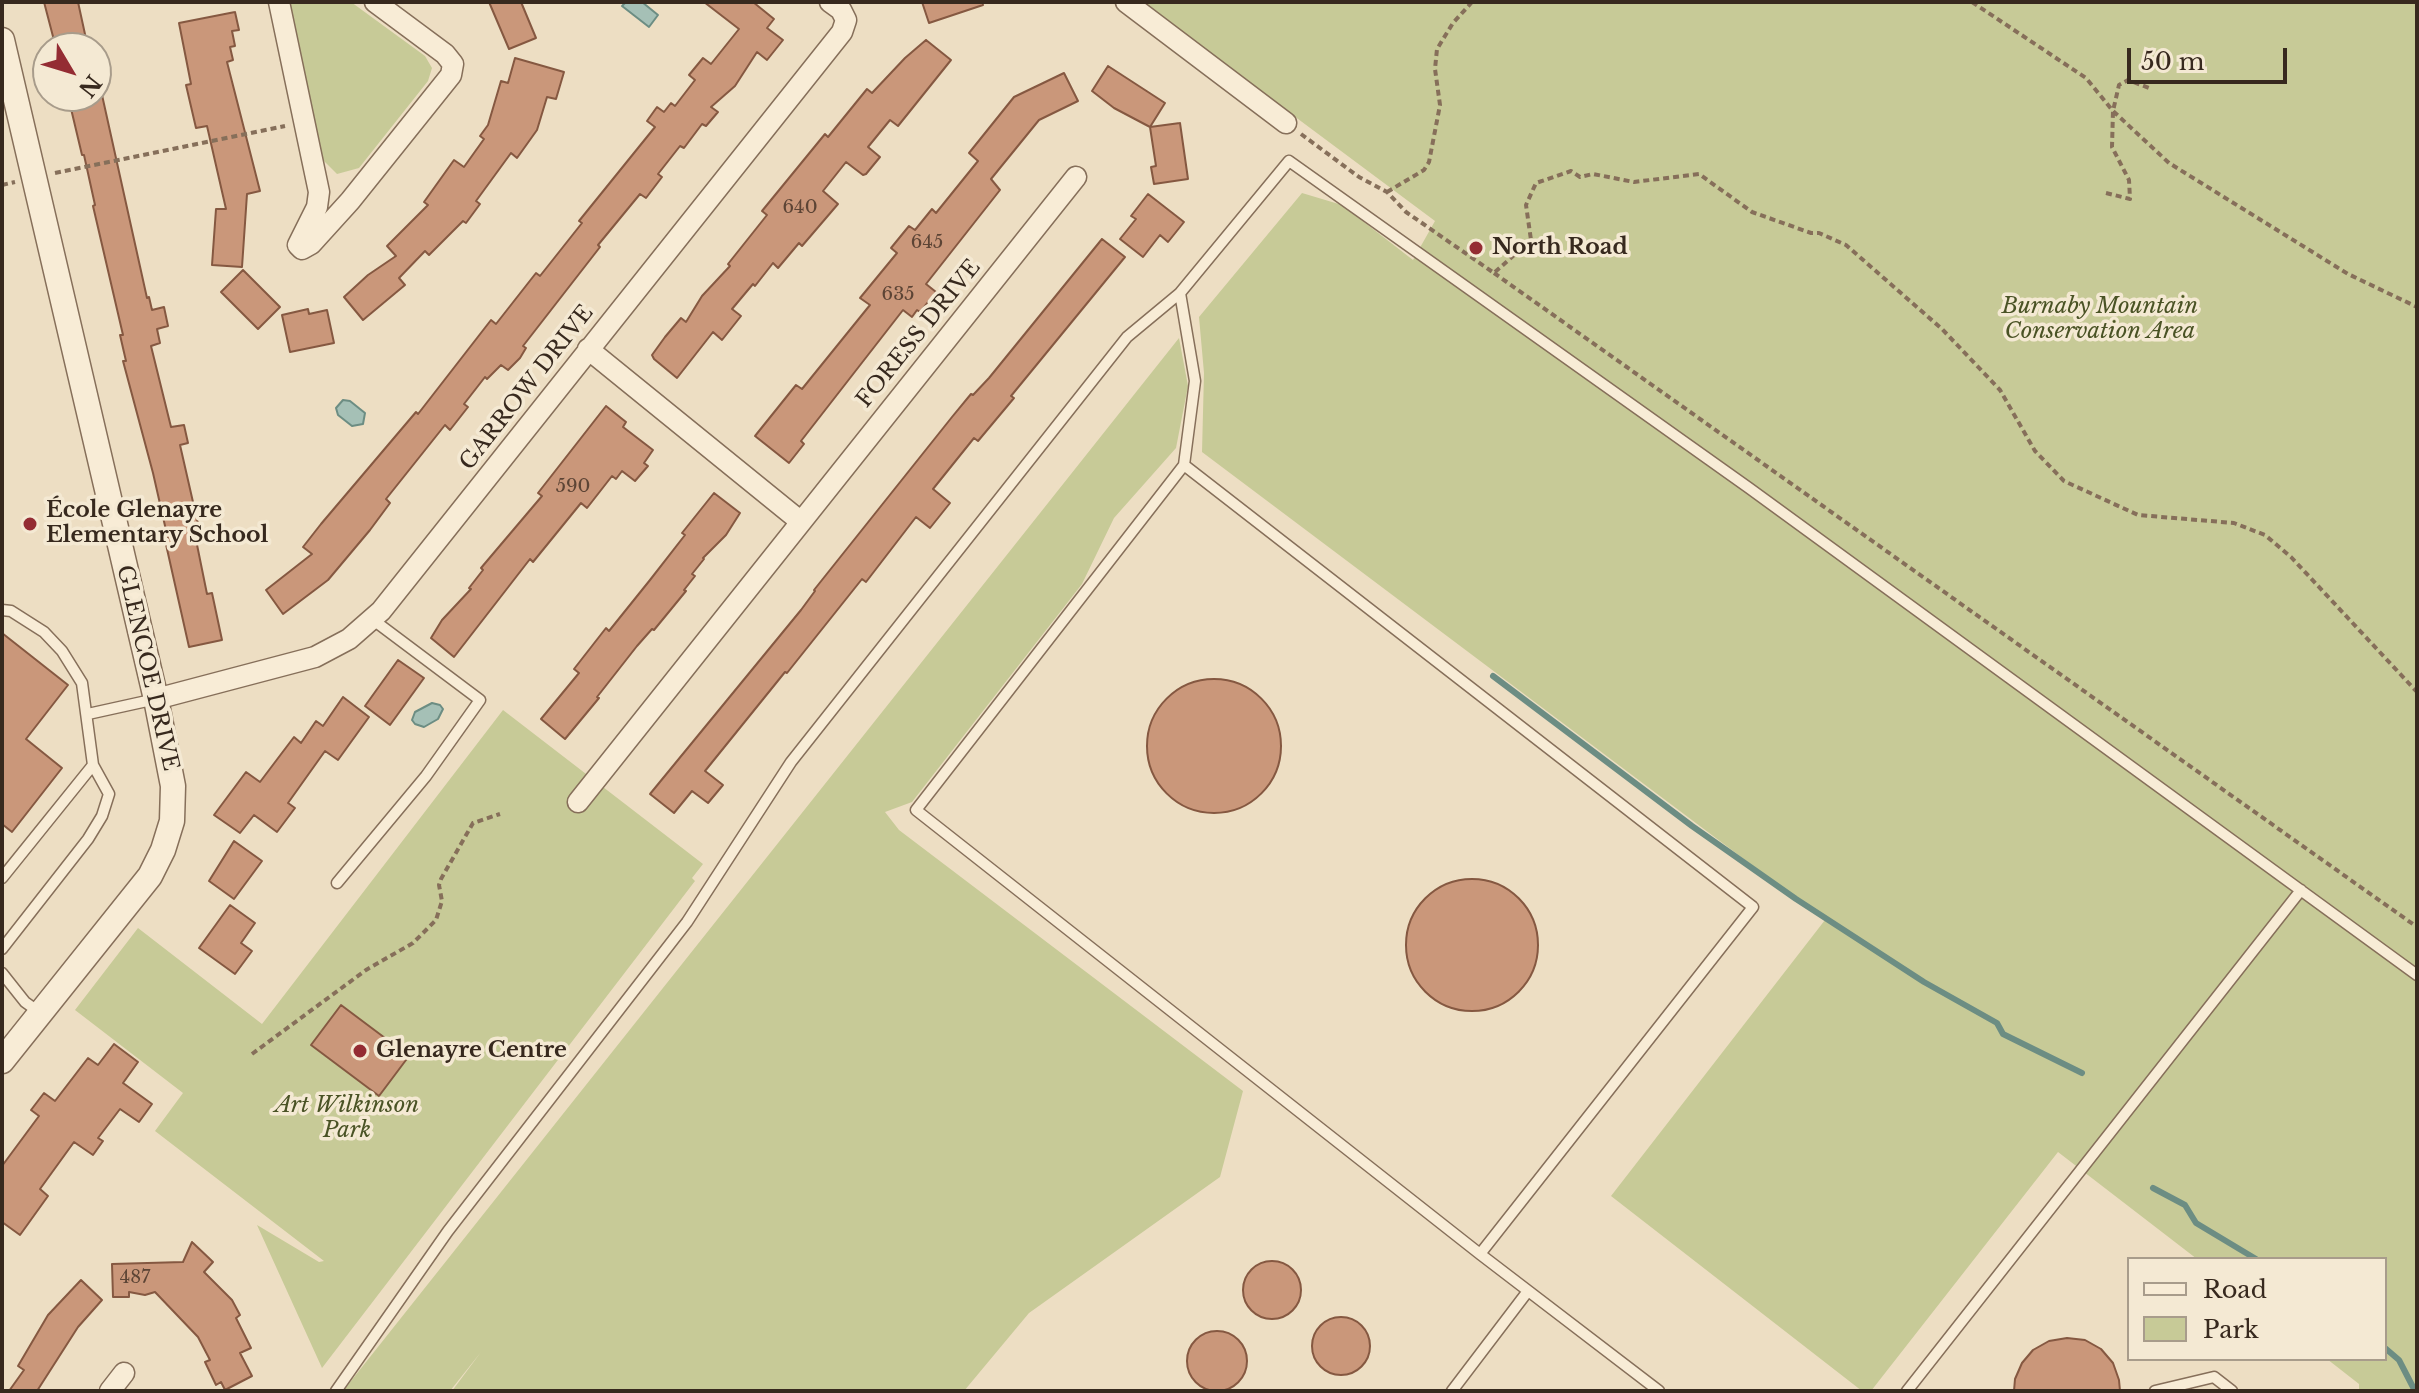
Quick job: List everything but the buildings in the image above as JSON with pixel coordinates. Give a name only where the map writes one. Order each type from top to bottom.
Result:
[{"type":"street","points":[[279,2],[319,192],[317,207],[298,245],[302,249],[311,244],[350,201],[451,75],[453,64],[445,54],[375,2]]},
{"type":"street","name":"GARROW DRIVE","points":[[156,699],[315,657],[349,639],[381,611],[842,32],[846,20],[841,10],[830,2]]},
{"type":"street","points":[[1126,2],[1286,123]]},
{"type":"street","name":"GLENCOE DRIVE","points":[[2,40],[156,699],[173,786],[172,821],[163,850],[150,876],[2,1061]]},
{"type":"street","name":"FORESS DRIVE","points":[[578,802],[1076,177]]},
{"type":"street","points":[[588,349],[800,521]]},
{"type":"street","points":[[110,1391],[124,1373]]},
{"type":"lane","points":[[336,1391],[448,1231],[687,922],[791,762],[1127,337],[1180,293],[1289,161],[1749,488],[2417,975]]},
{"type":"lane","points":[[1180,293],[1195,381],[1184,465],[916,810],[1659,1391]]},
{"type":"lane","points":[[1184,465],[1753,907],[1480,1254]]},
{"type":"lane","points":[[2,610],[11,611],[44,632],[62,651],[82,683],[93,765],[109,794],[102,816],[88,839],[2,949]]},
{"type":"lane","points":[[337,883],[426,776],[480,700],[372,619]]},
{"type":"lane","points":[[88,714],[156,699]]},
{"type":"lane","points":[[2,878],[93,765]]},
{"type":"lane","points":[[1907,1391],[2301,890]]},
{"type":"lane","points":[[2,973],[25,1002],[40,1013]]},
{"type":"lane","points":[[1452,1391],[1528,1291]]},
{"type":"lane","points":[[2155,1391],[2214,1377],[2232,1391]]},
{"type":"path","points":[[1462,13],[1463,2]]},
{"type":"path","points":[[1387,192],[1424,170],[1429,162],[1440,105],[1435,69],[1437,49],[1472,2]]},
{"type":"path","points":[[1972,2],[2086,78],[2113,111],[2169,163],[2348,274],[2417,307]]},
{"type":"path","points":[[2106,193],[2130,199],[2129,180],[2112,147],[2113,111],[2119,85],[2128,80],[2149,88]]},
{"type":"path","points":[[33,178],[303,123]]},
{"type":"path","points":[[1286,123],[1359,177],[1387,192],[1406,212],[2417,927]]},
{"type":"path","points":[[1494,273],[1531,240],[1526,205],[1536,183],[1571,171],[1580,177],[1593,174],[1634,182],[1699,174],[1752,212],[1846,245],[1942,329],[2000,390],[2035,451],[2064,481],[2138,515],[2234,523],[2265,535],[2291,557],[2417,692]]},
{"type":"path","points":[[252,1054],[366,970],[413,943],[436,920],[442,901],[441,879],[473,823],[500,814]]},
{"type":"green space","points":[[287,2],[351,2],[425,56],[432,68],[428,81],[359,168],[337,174],[320,157]]},
{"type":"green space","name":"Burnaby Mountain Conservation Area","points":[[1141,2],[2417,2],[2417,1391],[2359,1391],[2359,1384],[2330,1361],[2387,1361],[2387,1257],[2194,1257],[2058,1152],[1871,1391],[1862,1391],[1611,1196],[1825,920],[1202,452],[1204,373],[1199,317],[1302,193],[1342,205],[1413,260],[1435,221]]},
{"type":"green space","points":[[1179,338],[1188,386],[1176,448],[1114,518],[1082,584],[912,802],[885,812],[899,830],[1243,1091],[1220,1177],[1029,1313],[964,1391],[452,1391],[481,1352],[450,1391],[343,1391]]},
{"type":"green space","name":"Art Wilkinson Park","points":[[503,710],[703,864],[692,878],[695,881],[322,1368],[257,1225],[319,1262],[324,1261],[155,1131],[183,1093],[75,1010],[138,928],[262,1024]]},
{"type":"shaded area","points":[[626,2],[642,2],[658,15],[649,27],[622,6]]},
{"type":"shaded area","points":[[343,400],[350,401],[365,413],[363,424],[352,426],[338,415],[336,408]]},
{"type":"shaded area","points":[[432,703],[443,709],[438,719],[424,727],[415,724],[412,720],[415,712]]},
{"type":"waterway","points":[[1493,676],[1692,826],[1796,899],[1924,982],[1997,1023],[2003,1034],[2082,1073]]},
{"type":"waterway","points":[[2153,1188],[2185,1205],[2196,1223],[2253,1257]]},
{"type":"waterway","points":[[2387,1350],[2399,1360],[2415,1391]]},
{"type":"place","name":"North Road","points":[[1476,248]]},
{"type":"place","name":"École Glenayre Elementary School","points":[[30,524]]},
{"type":"place","name":"Glenayre Centre","points":[[360,1051]]}]
